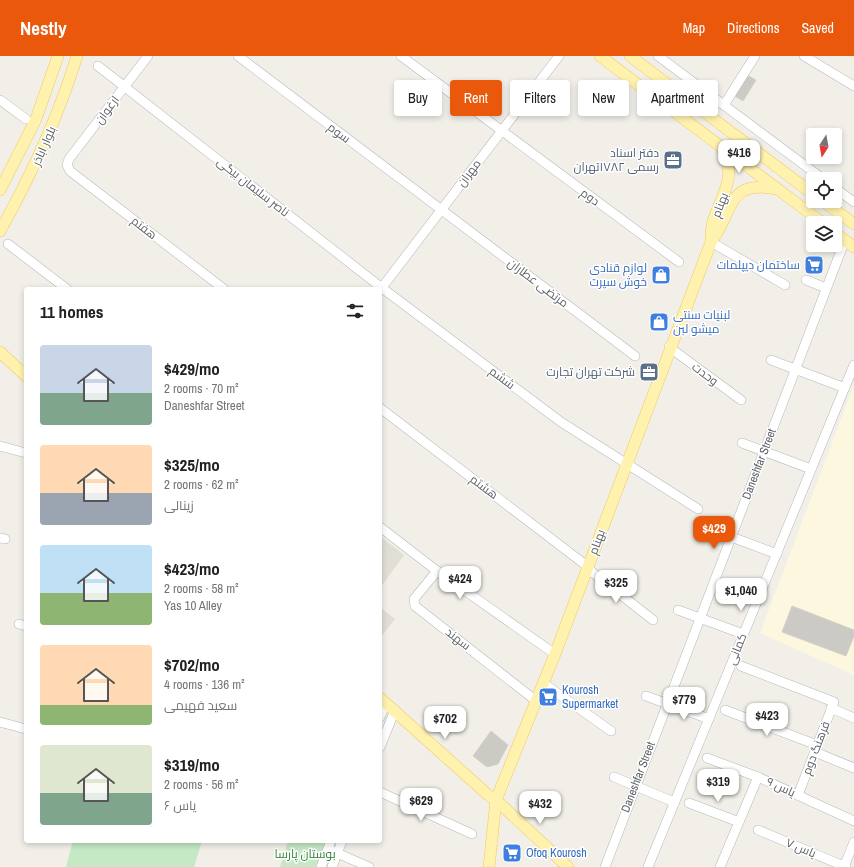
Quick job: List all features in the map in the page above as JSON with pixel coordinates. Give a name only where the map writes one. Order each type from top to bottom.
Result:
[{"type":"main road","name":"بلوار اباذر","points":[[0,190],[36,119],[58,56]]},
{"type":"main road","name":"بلوار اباذر","points":[[0,231],[29,178],[48,138],[77,56]]},
{"type":"main road","points":[[600,56],[814,216]]},
{"type":"main road","points":[[630,56],[806,189]]},
{"type":"main road","name":"بهنام","points":[[489,867],[496,800],[590,569],[626,463],[710,242],[712,226],[727,189],[729,167],[721,146]]},
{"type":"main road","points":[[727,189],[732,184],[736,185],[738,188],[738,193]]},
{"type":"main road","name":"بهنام","points":[[710,242],[720,230],[731,203],[738,193],[754,186],[779,189]]},
{"type":"main road","points":[[832,208],[854,224]]},
{"type":"main road","points":[[842,238],[854,247]]},
{"type":"main road","points":[[0,352],[24,374]]},
{"type":"main road","points":[[383,700],[488,795],[496,800],[568,867]]},
{"type":"street","name":"ارغوان","points":[[67,165],[69,159],[148,56]]},
{"type":"street","name":"سوم","points":[[238,56],[440,210]]},
{"type":"street","name":"دوم","points":[[401,56],[679,262]]},
{"type":"street","name":"مهران","points":[[382,288],[559,56]]},
{"type":"street","points":[[658,56],[814,172]]},
{"type":"street","points":[[724,105],[755,56]]},
{"type":"street","points":[[804,56],[854,86]]},
{"type":"street","name":"ناصر سلیمان بیگی","points":[[98,66],[378,287]]},
{"type":"street","points":[[0,100],[26,119]]},
{"type":"street","name":"هفتم","points":[[67,165],[70,171],[221,287]]},
{"type":"street","points":[[842,193],[854,202]]},
{"type":"street","name":"مرتضی عطاران","points":[[440,210],[635,356]]},
{"type":"street","name":"Daneshfar Street","points":[[605,867],[666,704],[845,240]]},
{"type":"street","points":[[710,242],[785,285]]},
{"type":"street","points":[[8,244],[64,287]]},
{"type":"street","points":[[806,280],[826,288]]},
{"type":"street","name":"ششم","points":[[382,290],[561,422],[698,509]]},
{"type":"street","name":"وحدت","points":[[669,348],[741,400]]},
{"type":"street","points":[[771,360],[845,388]]},
{"type":"street","name":"کمانی","points":[[648,867],[854,366]]},
{"type":"street","name":"هشتم","points":[[382,410],[590,569],[653,620]]},
{"type":"street","points":[[742,443],[811,469]]},
{"type":"street","points":[[0,446],[24,452]]},
{"type":"street","points":[[382,529],[437,571],[555,654]]},
{"type":"street","points":[[710,529],[777,554]]},
{"type":"street","name":"سهند","points":[[437,571],[414,599],[415,606],[536,700]]},
{"type":"street","points":[[678,610],[743,634]]},
{"type":"street","points":[[741,666],[832,705],[854,718]]},
{"type":"street","points":[[543,683],[611,731]]},
{"type":"street","points":[[646,696],[708,719]]},
{"type":"street","name":"فرهنگ دوم","points":[[798,795],[832,705]]},
{"type":"street","points":[[382,741],[395,710]]},
{"type":"street","points":[[725,710],[816,748],[854,768]]},
{"type":"street","points":[[0,722],[24,728]]},
{"type":"street","name":"یاس ۹","points":[[707,758],[758,777],[854,821]]},
{"type":"street","points":[[614,777],[674,802]]},
{"type":"street","points":[[720,867],[758,777]]},
{"type":"street","points":[[382,793],[472,834]]},
{"type":"street","points":[[689,803],[739,822]]},
{"type":"street","name":"یاس ۷","points":[[758,830],[845,867]]},
{"type":"street","points":[[845,867],[854,842]]},
{"type":"street","points":[[332,867],[341,843]]},
{"type":"street","points":[[321,867],[330,845],[338,853],[369,867]]},
{"type":"shaded area","points":[[854,385],[854,675],[760,633]]},
{"type":"shaded area","points":[[382,538],[404,555],[382,585]]},
{"type":"shaded area","points":[[382,609],[395,619],[382,635]]},
{"type":"green space","points":[[72,843],[201,843],[194,867],[66,867]]},
{"type":"green space","name":"بوستان پارسا","points":[[287,843],[329,843],[320,867],[280,867]]},
{"type":"building","points":[[747,75],[756,80],[743,101],[733,95]]},
{"type":"building","points":[[792,606],[854,630],[854,636],[846,656],[782,632]]},
{"type":"building","points":[[491,731],[508,745],[498,764],[487,767],[473,756]]},
{"type":"place","name":"دفتر اسناد رسمی ۱۷۸۲تهران","points":[[673,160]]},
{"type":"place","name":"ساختمان دیپلمات","points":[[814,265]]},
{"type":"place","name":"لوازم قنادی خوش سیرت","points":[[661,275]]},
{"type":"place","name":"لبنیات سنتی میشو لبن","points":[[659,322]]},
{"type":"place","name":"شرکت تهران تجارت","points":[[649,372]]},
{"type":"place","name":"Kourosh Supermarket","points":[[548,697]]},
{"type":"place","name":"Ofoq Kourosh","points":[[512,853]]}]
